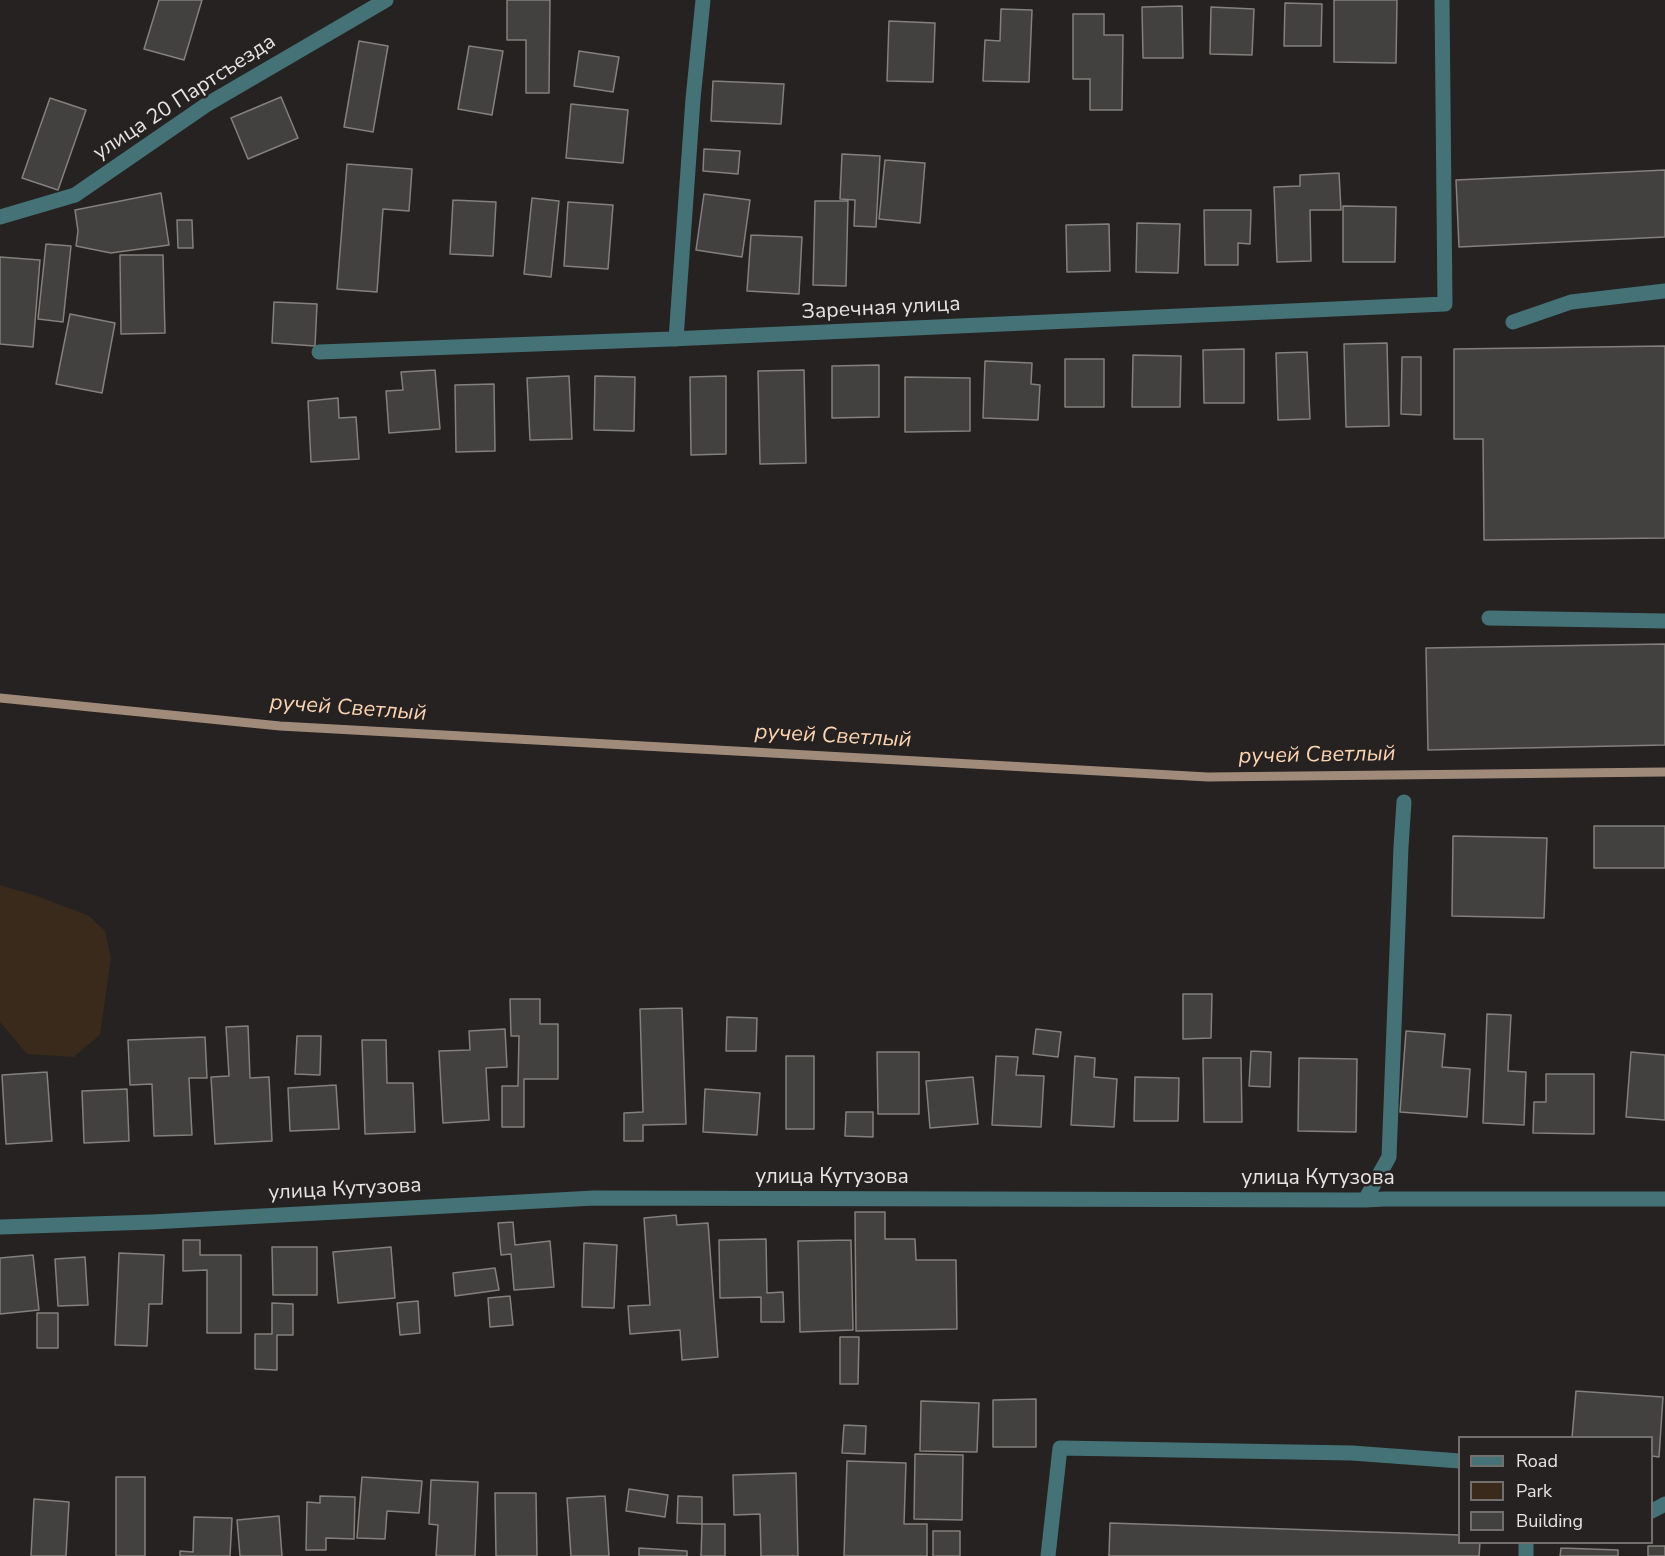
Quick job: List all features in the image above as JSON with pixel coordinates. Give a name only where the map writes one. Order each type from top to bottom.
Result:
[{"type":"street","name":"улица 20 Партсъезда","points":[[0,217],[75,195],[206,105],[386,0]]},
{"type":"street","points":[[676,339],[693,99],[703,0]]},
{"type":"street","name":"Заречная улица","points":[[319,352],[676,339],[1445,304],[1442,0]]},
{"type":"street","points":[[1513,322],[1571,302],[1665,291]]},
{"type":"street","points":[[1489,618],[1665,621]]},
{"type":"street","points":[[1365,1200],[1389,1157],[1404,802]]},
{"type":"street","name":"улица Кутузова","points":[[0,1227],[152,1222],[594,1198],[1665,1199]]},
{"type":"street","points":[[1048,1556],[1060,1448],[1352,1453],[1458,1461]]},
{"type":"green space","points":[[0,885],[40,897],[89,916],[105,931],[111,958],[100,1035],[74,1057],[27,1054],[0,1022]]},
{"type":"building","points":[[159,0],[202,0],[184,60],[144,49]]},
{"type":"building","points":[[507,0],[550,0],[549,93],[526,93],[526,40],[507,40]]},
{"type":"building","points":[[1334,0],[1397,0],[1396,63],[1334,62]]},
{"type":"building","points":[[1285,3],[1322,4],[1321,46],[1284,46]]},
{"type":"building","points":[[1182,6],[1183,58],[1143,58],[1142,7]]},
{"type":"building","points":[[1211,7],[1254,9],[1252,55],[1210,54]]},
{"type":"building","points":[[1001,9],[1032,10],[1029,82],[983,81],[985,40],[1000,41]]},
{"type":"building","points":[[1073,14],[1104,14],[1104,35],[1123,35],[1122,110],[1090,110],[1090,79],[1073,79]]},
{"type":"building","points":[[889,21],[935,23],[933,82],[887,81]]},
{"type":"building","points":[[359,41],[388,46],[373,132],[344,127]]},
{"type":"building","points":[[469,46],[503,51],[492,115],[458,109]]},
{"type":"building","points":[[579,51],[619,57],[613,92],[574,86]]},
{"type":"building","points":[[713,81],[784,84],[781,124],[711,121]]},
{"type":"building","points":[[281,97],[298,138],[248,159],[231,118]]},
{"type":"building","points":[[50,98],[86,110],[58,190],[22,178]]},
{"type":"building","points":[[571,104],[628,110],[623,163],[566,158]]},
{"type":"building","points":[[704,149],[740,151],[738,174],[703,171]]},
{"type":"building","points":[[842,154],[880,156],[876,227],[854,226],[855,200],[840,199]]},
{"type":"building","points":[[885,160],[925,163],[920,223],[879,219]]},
{"type":"building","points":[[347,164],[412,169],[409,211],[383,209],[377,292],[337,289]]},
{"type":"building","points":[[1665,170],[1665,237],[1459,247],[1456,180]]},
{"type":"building","points":[[1339,173],[1341,210],[1310,210],[1311,261],[1277,262],[1274,187],[1300,186],[1300,175]]},
{"type":"building","points":[[161,193],[169,245],[111,253],[76,246],[78,231],[75,210]]},
{"type":"building","points":[[704,194],[750,200],[742,257],[696,250]]},
{"type":"building","points":[[532,198],[559,201],[551,277],[524,274]]},
{"type":"building","points":[[453,200],[496,202],[493,256],[450,254]]},
{"type":"building","points":[[815,201],[848,201],[846,286],[813,285]]},
{"type":"building","points":[[568,202],[613,205],[608,269],[564,266]]},
{"type":"building","points":[[1343,206],[1396,207],[1395,262],[1343,262]]},
{"type":"building","points":[[1204,210],[1251,210],[1250,244],[1238,243],[1238,265],[1205,265]]},
{"type":"building","points":[[177,220],[192,220],[193,248],[178,248]]},
{"type":"building","points":[[1137,223],[1180,224],[1178,273],[1136,272]]},
{"type":"building","points":[[1109,224],[1110,271],[1067,272],[1066,225]]},
{"type":"building","points":[[751,235],[802,237],[799,294],[747,291]]},
{"type":"building","points":[[46,244],[71,246],[63,322],[38,319]]},
{"type":"building","points":[[120,255],[163,255],[165,333],[121,334]]},
{"type":"building","points":[[0,257],[40,260],[33,347],[0,344]]},
{"type":"building","points":[[274,302],[317,304],[315,346],[272,343]]},
{"type":"building","points":[[70,314],[115,323],[102,393],[56,384]]},
{"type":"building","points":[[1387,343],[1389,426],[1346,427],[1344,344]]},
{"type":"building","points":[[1665,346],[1665,538],[1484,540],[1483,439],[1454,439],[1454,349]]},
{"type":"building","points":[[1244,349],[1244,403],[1204,403],[1203,350]]},
{"type":"building","points":[[1307,352],[1310,419],[1278,420],[1276,353]]},
{"type":"building","points":[[1133,355],[1181,356],[1180,407],[1132,407]]},
{"type":"building","points":[[1402,357],[1421,357],[1421,415],[1401,414]]},
{"type":"building","points":[[1065,359],[1104,359],[1104,407],[1065,407]]},
{"type":"building","points":[[985,361],[1032,363],[1031,384],[1040,385],[1038,420],[983,418]]},
{"type":"building","points":[[879,365],[879,417],[832,418],[832,366]]},
{"type":"building","points":[[435,370],[440,429],[389,433],[386,391],[403,390],[401,372]]},
{"type":"building","points":[[804,370],[806,463],[760,464],[758,371]]},
{"type":"building","points":[[569,376],[572,439],[530,440],[527,378]]},
{"type":"building","points":[[595,376],[635,377],[634,431],[594,430]]},
{"type":"building","points":[[726,376],[726,454],[691,455],[690,377]]},
{"type":"building","points":[[905,377],[970,378],[970,431],[905,432]]},
{"type":"building","points":[[494,384],[495,451],[456,452],[455,385]]},
{"type":"building","points":[[338,398],[339,418],[356,417],[359,459],[311,462],[308,401]]},
{"type":"building","points":[[1665,644],[1665,745],[1428,750],[1426,648]]},
{"type":"building","points":[[1594,826],[1665,826],[1665,868],[1594,868]]},
{"type":"building","points":[[1453,836],[1547,838],[1544,918],[1452,916]]},
{"type":"building","points":[[1183,994],[1212,994],[1211,1038],[1183,1039]]},
{"type":"building","points":[[510,999],[540,999],[540,1024],[558,1024],[558,1079],[524,1079],[524,1127],[502,1127],[502,1086],[518,1086],[519,1036],[511,1036]]},
{"type":"building","points":[[682,1008],[686,1124],[643,1125],[643,1141],[624,1141],[624,1113],[643,1112],[640,1009]]},
{"type":"building","points":[[1487,1014],[1511,1015],[1508,1071],[1526,1072],[1524,1125],[1483,1123]]},
{"type":"building","points":[[727,1017],[757,1018],[756,1051],[726,1051]]},
{"type":"building","points":[[248,1026],[250,1078],[269,1077],[272,1141],[215,1144],[211,1077],[229,1076],[226,1027]]},
{"type":"building","points":[[505,1029],[507,1067],[486,1068],[489,1120],[443,1123],[439,1051],[470,1050],[469,1031]]},
{"type":"building","points":[[1036,1029],[1061,1032],[1058,1057],[1033,1054]]},
{"type":"building","points":[[1406,1031],[1445,1034],[1442,1067],[1470,1069],[1467,1117],[1400,1112]]},
{"type":"building","points":[[297,1036],[321,1036],[320,1075],[295,1074]]},
{"type":"building","points":[[205,1037],[207,1078],[189,1078],[192,1135],[154,1136],[152,1084],[130,1085],[128,1040]]},
{"type":"building","points":[[362,1040],[386,1040],[387,1083],[413,1083],[415,1132],[365,1134]]},
{"type":"building","points":[[1251,1051],[1271,1052],[1270,1087],[1249,1086]]},
{"type":"building","points":[[877,1052],[919,1052],[919,1114],[878,1114]]},
{"type":"building","points":[[1631,1052],[1665,1055],[1665,1120],[1626,1117]]},
{"type":"building","points":[[786,1056],[814,1056],[814,1129],[786,1129]]},
{"type":"building","points":[[996,1056],[1018,1057],[1016,1075],[1044,1076],[1041,1127],[992,1125]]},
{"type":"building","points":[[1075,1056],[1095,1058],[1094,1077],[1117,1079],[1114,1127],[1071,1125]]},
{"type":"building","points":[[1203,1058],[1241,1058],[1242,1122],[1204,1122]]},
{"type":"building","points":[[1299,1058],[1357,1059],[1356,1132],[1298,1131]]},
{"type":"building","points":[[47,1072],[52,1141],[6,1144],[2,1075]]},
{"type":"building","points":[[1546,1074],[1594,1074],[1594,1134],[1533,1133],[1534,1102],[1546,1102]]},
{"type":"building","points":[[973,1077],[978,1124],[930,1128],[926,1081]]},
{"type":"building","points":[[1135,1077],[1179,1078],[1178,1121],[1134,1121]]},
{"type":"building","points":[[336,1085],[339,1129],[290,1131],[288,1088]]},
{"type":"building","points":[[127,1089],[129,1141],[84,1143],[82,1091]]},
{"type":"building","points":[[705,1089],[760,1093],[757,1135],[703,1132]]},
{"type":"building","points":[[846,1112],[873,1112],[873,1137],[845,1136]]},
{"type":"building","points":[[855,1212],[885,1212],[885,1239],[915,1239],[916,1260],[956,1260],[957,1329],[856,1331]]},
{"type":"building","points":[[676,1215],[677,1225],[708,1223],[718,1357],[682,1360],[680,1330],[630,1334],[628,1306],[650,1305],[644,1218]]},
{"type":"building","points":[[513,1222],[515,1245],[550,1241],[554,1287],[514,1290],[511,1254],[501,1255],[498,1223]]},
{"type":"building","points":[[766,1239],[767,1293],[783,1292],[784,1322],[761,1322],[761,1297],[720,1298],[719,1240]]},
{"type":"building","points":[[183,1240],[200,1240],[200,1255],[241,1255],[241,1333],[207,1333],[207,1270],[183,1271]]},
{"type":"building","points":[[851,1240],[853,1330],[800,1332],[798,1241]]},
{"type":"building","points":[[584,1243],[617,1245],[614,1308],[582,1307]]},
{"type":"building","points":[[272,1247],[317,1247],[317,1295],[273,1295]]},
{"type":"building","points":[[391,1247],[395,1298],[338,1303],[333,1252]]},
{"type":"building","points":[[119,1253],[164,1255],[162,1304],[149,1304],[147,1346],[115,1345]]},
{"type":"building","points":[[33,1255],[39,1310],[0,1314],[0,1258]]},
{"type":"building","points":[[85,1257],[88,1305],[58,1306],[55,1259]]},
{"type":"building","points":[[495,1268],[499,1290],[455,1296],[453,1273]]},
{"type":"building","points":[[510,1296],[513,1325],[490,1327],[488,1298]]},
{"type":"building","points":[[418,1301],[420,1333],[400,1335],[397,1303]]},
{"type":"building","points":[[272,1303],[293,1304],[293,1335],[277,1335],[277,1370],[255,1369],[255,1334],[272,1334]]},
{"type":"building","points":[[37,1313],[58,1313],[58,1348],[37,1348]]},
{"type":"building","points":[[840,1337],[859,1337],[858,1384],[840,1384]]},
{"type":"building","points":[[1576,1391],[1663,1397],[1659,1457],[1653,1456],[1653,1436],[1572,1436]]},
{"type":"building","points":[[1036,1399],[1036,1447],[993,1447],[993,1400]]},
{"type":"building","points":[[921,1401],[979,1403],[977,1452],[920,1451]]},
{"type":"building","points":[[844,1425],[866,1426],[865,1454],[842,1453]]},
{"type":"building","points":[[915,1454],[963,1455],[962,1520],[914,1519]]},
{"type":"building","points":[[847,1461],[906,1463],[904,1524],[927,1524],[927,1556],[844,1556]]},
{"type":"building","points":[[796,1473],[798,1556],[761,1556],[760,1514],[734,1515],[733,1475]]},
{"type":"building","points":[[116,1477],[145,1477],[145,1556],[116,1556]]},
{"type":"building","points":[[362,1477],[422,1481],[419,1513],[387,1511],[385,1539],[357,1538]]},
{"type":"building","points":[[431,1480],[478,1482],[475,1556],[436,1556],[438,1525],[429,1524]]},
{"type":"building","points":[[629,1489],[668,1495],[665,1517],[626,1511]]},
{"type":"building","points":[[495,1493],[536,1493],[537,1556],[496,1556]]},
{"type":"building","points":[[320,1496],[355,1497],[354,1539],[326,1538],[326,1550],[306,1550],[307,1502],[320,1503]]},
{"type":"building","points":[[605,1496],[609,1556],[571,1556],[567,1498]]},
{"type":"building","points":[[678,1496],[702,1497],[702,1524],[677,1523]]},
{"type":"building","points":[[34,1499],[69,1502],[66,1556],[31,1556]]},
{"type":"building","points":[[279,1516],[282,1556],[240,1556],[237,1520]]},
{"type":"building","points":[[194,1517],[232,1518],[230,1556],[180,1556],[180,1551],[193,1552]]},
{"type":"building","points":[[1110,1523],[1458,1535],[1458,1544],[1480,1544],[1479,1556],[1109,1556]]},
{"type":"building","points":[[702,1524],[725,1524],[725,1556],[701,1556]]},
{"type":"building","points":[[933,1531],[960,1531],[960,1556],[933,1556]]},
{"type":"building","points":[[1648,1546],[1665,1546],[1665,1556],[1648,1556]]},
{"type":"building","points":[[639,1548],[687,1551],[687,1556],[639,1556]]},
{"type":"building","points":[[1561,1548],[1618,1550],[1618,1556],[1560,1556]]},
{"type":"waterway","name":"ручей Светлый","points":[[0,698],[280,726],[1208,777],[1665,772]]}]
